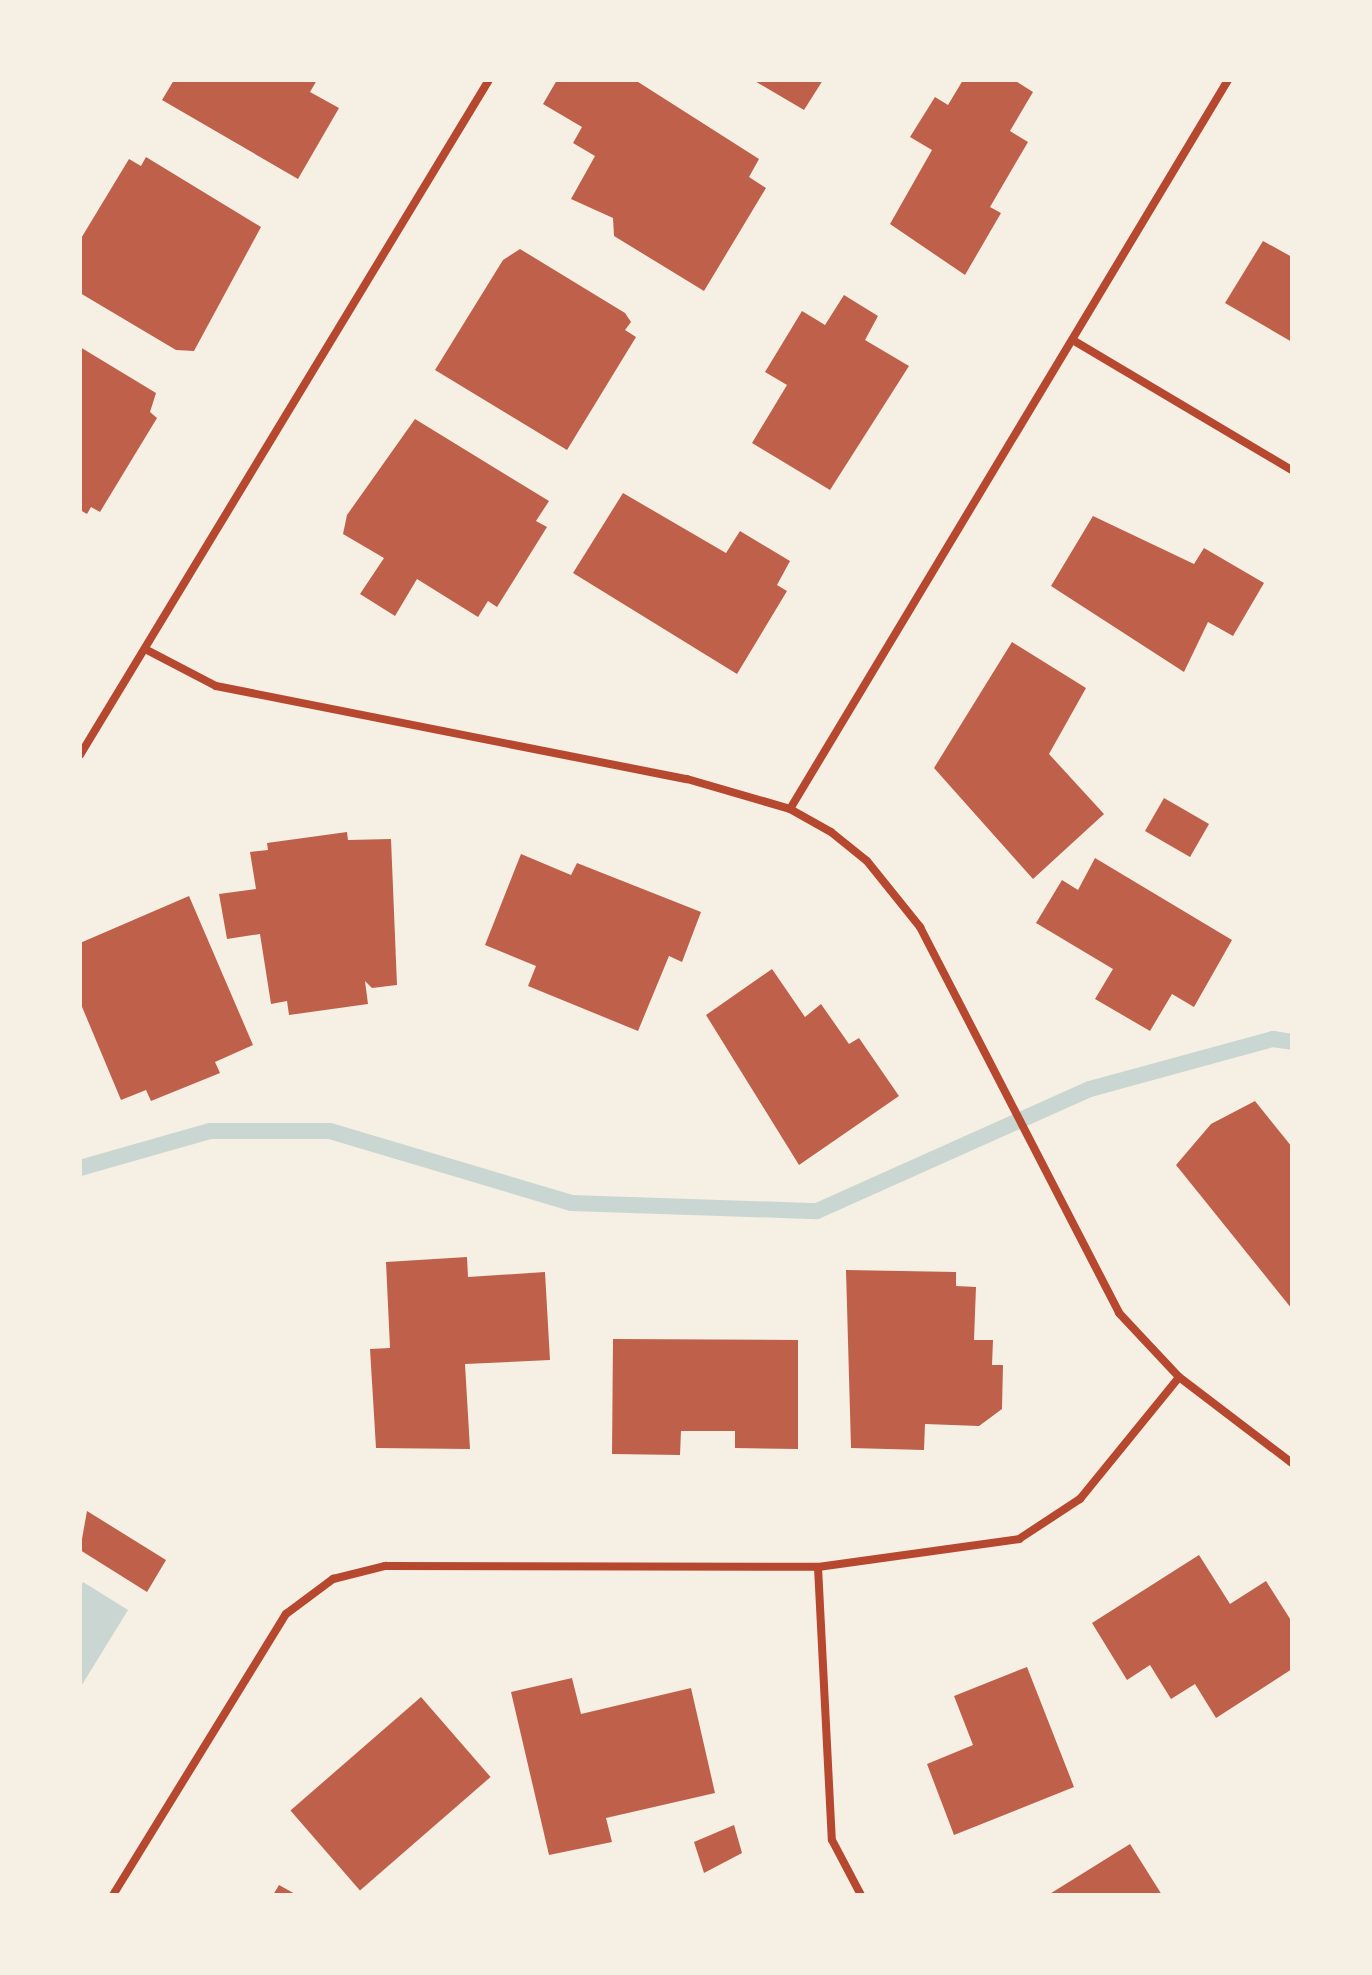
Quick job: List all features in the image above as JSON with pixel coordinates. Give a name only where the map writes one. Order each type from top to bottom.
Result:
[{"type":"street","points":[[80,755],[489,80]]},
{"type":"street","points":[[790,809],[1076,342],[1228,80]]},
{"type":"street","points":[[1076,342],[1292,470]]},
{"type":"street","points":[[145,649],[216,686],[261,698],[595,758],[790,809],[831,832],[896,893],[997,1070],[1119,1313],[1179,1377],[1292,1463]]},
{"type":"street","points":[[113,1895],[286,1614],[333,1579],[385,1566],[818,1567],[1019,1539],[1080,1499],[1179,1377]]},
{"type":"street","points":[[818,1567],[832,1840],[861,1895]]},
{"type":"shaded area","points":[[83,1582],[128,1610],[80,1688],[80,1588]]},
{"type":"building","points":[[174,80],[317,80],[310,92],[339,108],[298,179],[162,100]]},
{"type":"building","points":[[557,80],[635,80],[759,159],[749,177],[766,188],[704,291],[614,236],[613,218],[571,199],[595,156],[573,143],[582,127],[543,104]]},
{"type":"building","points":[[753,80],[823,80],[804,110]]},
{"type":"building","points":[[963,80],[1014,80],[1033,92],[1010,131],[1028,142],[990,207],[1001,213],[965,275],[890,224],[932,150],[910,137],[935,97],[948,105]]},
{"type":"building","points":[[146,157],[261,227],[194,351],[176,350],[80,293],[80,240],[129,159],[141,166]]},
{"type":"building","points":[[1263,241],[1292,257],[1292,342],[1225,303]]},
{"type":"building","points":[[520,249],[625,313],[631,322],[625,330],[636,337],[567,450],[435,370],[503,260]]},
{"type":"building","points":[[844,295],[878,316],[865,340],[909,366],[830,490],[752,443],[787,385],[765,372],[802,311],[825,325]]},
{"type":"building","points":[[80,347],[156,393],[150,412],[157,418],[100,512],[91,507],[87,514],[80,510]]},
{"type":"building","points":[[415,419],[549,501],[536,521],[547,527],[497,607],[488,601],[478,617],[417,579],[395,616],[360,594],[384,558],[343,534],[347,515]]},
{"type":"building","points":[[623,493],[726,553],[740,531],[790,561],[777,585],[787,591],[737,674],[573,573]]},
{"type":"building","points":[[1093,516],[1194,564],[1204,548],[1264,583],[1233,636],[1208,622],[1184,672],[1051,586]]},
{"type":"building","points":[[1012,642],[1086,688],[1049,754],[1104,814],[1033,879],[934,768]]},
{"type":"building","points":[[1164,798],[1209,824],[1190,857],[1145,831]]},
{"type":"building","points":[[347,832],[348,840],[391,839],[397,985],[372,988],[365,981],[368,1004],[289,1015],[287,1001],[271,1004],[260,934],[227,939],[219,894],[256,889],[250,852],[268,850],[267,843]]},
{"type":"building","points":[[521,854],[571,875],[577,863],[701,912],[682,962],[669,956],[638,1031],[528,986],[536,966],[485,945]]},
{"type":"building","points":[[1095,858],[1232,940],[1194,1007],[1172,994],[1150,1031],[1095,999],[1113,969],[1036,923],[1062,880],[1078,890]]},
{"type":"building","points":[[189,896],[253,1045],[215,1062],[220,1073],[151,1101],[146,1090],[121,1100],[80,1002],[80,943]]},
{"type":"building","points":[[772,969],[805,1017],[821,1004],[849,1044],[859,1038],[899,1096],[799,1165],[706,1015]]},
{"type":"building","points":[[1255,1101],[1292,1147],[1292,1309],[1176,1165],[1211,1124]]},
{"type":"building","points":[[467,1257],[468,1277],[545,1272],[550,1360],[465,1364],[470,1449],[376,1448],[370,1349],[390,1348],[386,1262]]},
{"type":"building","points":[[846,1270],[956,1272],[956,1286],[976,1287],[974,1340],[993,1340],[992,1365],[1003,1365],[1002,1409],[979,1426],[925,1424],[924,1450],[851,1448]]},
{"type":"building","points":[[613,1339],[798,1340],[798,1449],[735,1448],[735,1431],[681,1431],[680,1455],[612,1454]]},
{"type":"building","points":[[87,1511],[166,1560],[147,1592],[80,1550]]},
{"type":"building","points":[[1199,1555],[1230,1604],[1266,1581],[1292,1622],[1292,1669],[1216,1718],[1195,1684],[1171,1699],[1150,1665],[1127,1680],[1092,1623]]},
{"type":"building","points":[[1027,1667],[1074,1787],[954,1835],[927,1764],[973,1745],[954,1696]]},
{"type":"building","points":[[572,1678],[581,1714],[691,1688],[715,1793],[606,1818],[612,1842],[549,1855],[511,1692]]},
{"type":"building","points":[[421,1697],[491,1777],[360,1890],[290,1810]]},
{"type":"building","points":[[734,1825],[742,1853],[704,1873],[694,1842]]},
{"type":"building","points":[[1130,1844],[1162,1895],[1048,1895]]},
{"type":"building","points":[[279,1885],[297,1895],[273,1895]]},
{"type":"waterway","points":[[80,1168],[210,1131],[330,1131],[571,1203],[817,1211],[1090,1089],[1273,1039],[1292,1042]]}]
